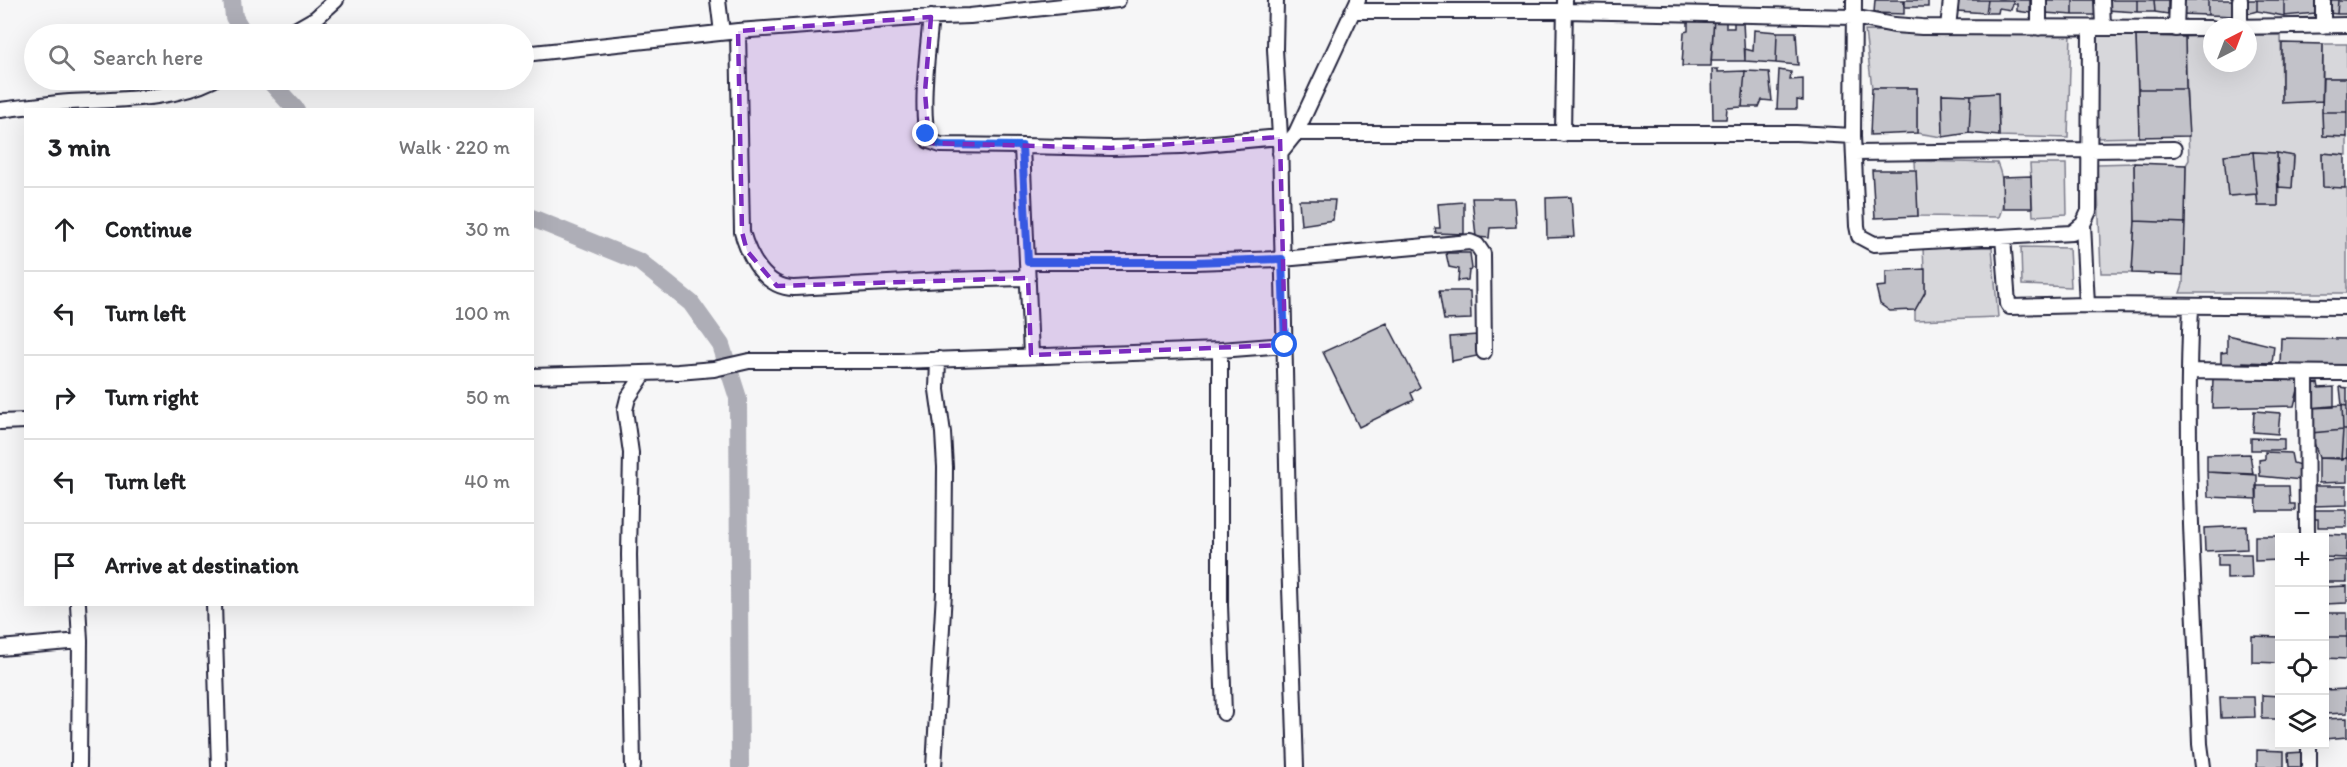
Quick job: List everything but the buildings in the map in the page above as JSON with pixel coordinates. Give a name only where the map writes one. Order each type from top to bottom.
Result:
[{"type":"street","points":[[306,24],[336,0]]},
{"type":"street","points":[[718,0],[722,33]]},
{"type":"street","points":[[1276,0],[1275,50],[1280,137],[1296,767]]},
{"type":"street","points":[[1854,0],[1853,136],[1857,226],[1859,236],[1866,242],[1874,244],[2072,233],[2083,224],[2089,211],[2089,149],[2096,28],[2102,0]]},
{"type":"street","points":[[1948,27],[1951,0]]},
{"type":"street","points":[[2038,28],[2040,0]]},
{"type":"street","points":[[2176,0],[2176,29]]},
{"type":"street","points":[[2240,0],[2240,18]]},
{"type":"street","points":[[2323,0],[2323,26]]},
{"type":"street","points":[[534,53],[738,31],[970,16],[1111,1]]},
{"type":"street","points":[[1280,153],[1296,133],[1355,6],[1565,5],[1853,17],[1894,25],[1948,27],[2203,28]]},
{"type":"street","points":[[1563,134],[1565,5]]},
{"type":"street","points":[[931,17],[925,92],[926,134],[929,141],[941,145],[1158,146],[1280,137]]},
{"type":"street","points":[[2257,27],[2347,26]]},
{"type":"street","points":[[738,31],[742,232],[747,251],[777,286],[794,288],[1028,278]]},
{"type":"street","points":[[0,110],[71,102],[131,100],[178,90]]},
{"type":"street","points":[[1296,133],[1796,133],[1853,136]]},
{"type":"street","points":[[1022,146],[1031,355]]},
{"type":"street","points":[[1854,153],[2174,149]]},
{"type":"street","points":[[2083,224],[2087,305]]},
{"type":"street","points":[[2003,237],[2009,306],[2347,307]]},
{"type":"street","points":[[1028,262],[1194,262],[1282,259],[1412,246],[1474,243],[1483,254],[1484,352]]},
{"type":"street","points":[[2191,307],[2189,371],[2192,526],[2200,744],[2203,767]]},
{"type":"street","points":[[534,376],[644,374],[714,369],[749,361],[938,359],[1220,350],[1285,345]]},
{"type":"street","points":[[1220,350],[1220,605],[1224,713]]},
{"type":"street","points":[[934,767],[944,592],[945,467],[937,390],[938,359]]},
{"type":"street","points":[[2189,371],[2347,373]]},
{"type":"street","points":[[633,767],[629,555],[631,453],[625,410],[628,398],[644,374]]},
{"type":"street","points":[[2306,374],[2307,533]]},
{"type":"street","points":[[0,422],[24,421]]},
{"type":"street","points":[[78,606],[79,767]]},
{"type":"street","points":[[214,606],[219,767]]},
{"type":"street","points":[[0,648],[80,641]]},
{"type":"street","points":[[2309,749],[2309,767]]},
{"type":"highlighted area","points":[[931,17],[925,92],[929,143],[1111,148],[1280,137],[1285,345],[1031,355],[1028,278],[777,286],[747,251],[742,232],[738,31]]},
{"type":"shaded area","points":[[1865,31],[2071,32],[2068,138],[1999,136],[1998,93],[1942,94],[1943,137],[1917,133],[1917,88],[1872,88]]},
{"type":"shaded area","points":[[2095,34],[2136,36],[2139,137],[2094,138]]},
{"type":"shaded area","points":[[2257,35],[2281,35],[2282,102],[2322,101],[2323,136],[2347,137],[2347,155],[2322,153],[2323,186],[2347,188],[2347,293],[2180,293],[2183,284],[2186,165],[2189,160],[2185,37],[2203,36],[2203,72],[2257,72]],"holes":[[[2253,152],[2294,156],[2292,187],[2279,187],[2278,206],[2258,206],[2257,194],[2228,196],[2225,155]]]},
{"type":"shaded area","points":[[2323,44],[2347,44],[2347,78],[2323,78]]},
{"type":"shaded area","points":[[1915,161],[1997,163],[2003,190],[2003,204],[1999,217],[1918,216]]},
{"type":"shaded area","points":[[2134,163],[2135,221],[2132,273],[2101,273],[2097,164]]},
{"type":"shaded area","points":[[2030,164],[2066,164],[2067,214],[2033,216]]},
{"type":"shaded area","points":[[1992,247],[1998,317],[1915,320],[1915,310],[1925,292],[1923,248]]},
{"type":"shaded area","points":[[2021,247],[2069,248],[2071,287],[2022,285]]},
{"type":"waterway","points":[[232,0],[234,17],[238,24]]},
{"type":"waterway","points":[[278,90],[294,108]]},
{"type":"waterway","points":[[534,219],[640,262],[691,303],[721,345],[738,398],[740,767]]},
{"type":"route","points":[[926,134],[932,144],[1022,146],[1028,262],[1194,262],[1282,259],[1285,345]]}]
